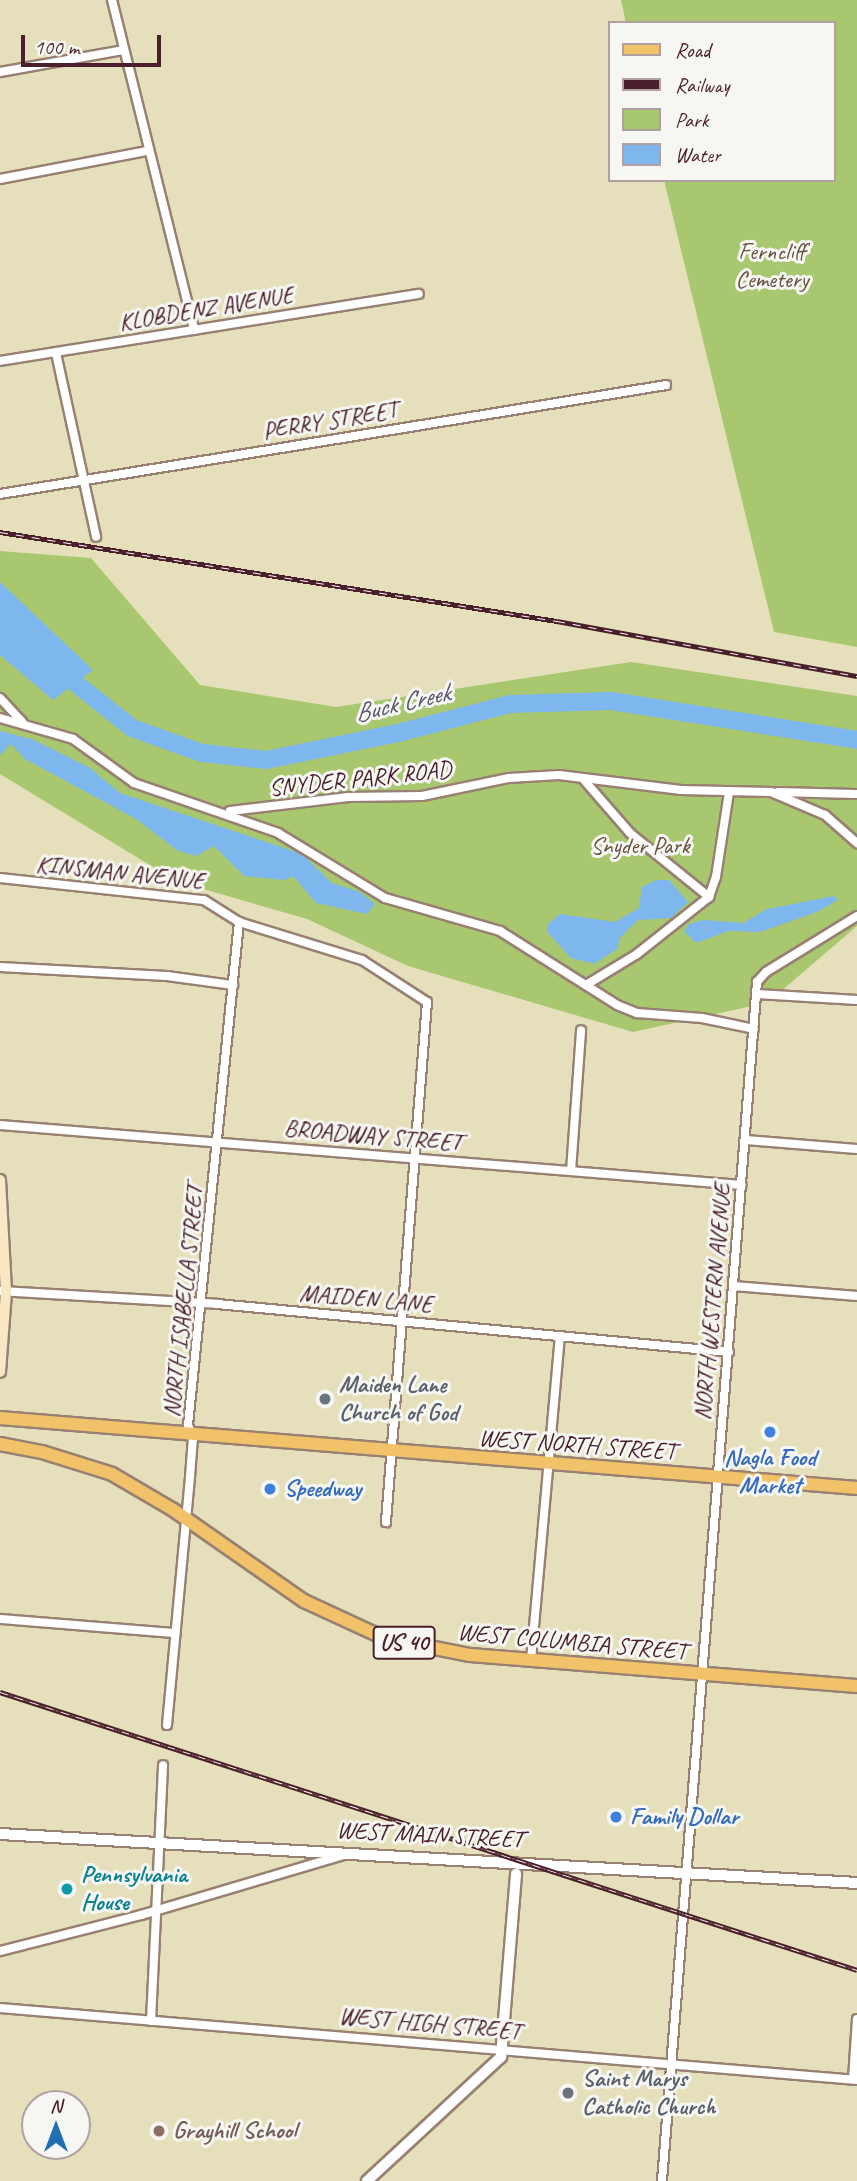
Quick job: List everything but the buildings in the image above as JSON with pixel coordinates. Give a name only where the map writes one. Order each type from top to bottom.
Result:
[{"type":"main road","points":[[0,1181],[3,1291],[0,1372]]},
{"type":"main road","name":"WEST NORTH STREET","points":[[0,1418],[193,1437],[857,1488]]},
{"type":"main road","name":"WEST COLUMBIA STREET","points":[[0,1444],[112,1474],[186,1519],[304,1601],[345,1622],[435,1650],[857,1686]]},
{"type":"street","points":[[112,0],[147,151],[194,330]]},
{"type":"street","points":[[0,72],[123,50]]},
{"type":"street","points":[[0,179],[147,151]]},
{"type":"street","name":"KLOBDENZ AVENUE","points":[[0,362],[419,294]]},
{"type":"street","points":[[56,353],[96,537]]},
{"type":"street","name":"PERRY STREET","points":[[0,494],[666,385]]},
{"type":"street","points":[[0,698],[22,722]]},
{"type":"street","name":"SNYDER PARK ROAD","points":[[0,718],[22,722],[73,739],[134,783],[224,811],[307,848],[385,898],[500,932],[637,1013],[702,1018],[754,1029]]},
{"type":"street","name":"SNYDER PARK ROAD","points":[[224,811],[348,797],[422,796],[535,775],[582,778],[647,788],[857,794]]},
{"type":"street","points":[[582,778],[630,833],[709,897]]},
{"type":"street","points":[[586,985],[648,947],[709,897],[716,877],[729,792]]},
{"type":"street","name":"SNYDER PARK ROAD","points":[[771,792],[825,815],[857,843]]},
{"type":"street","name":"KINSMAN AVENUE","points":[[0,878],[197,898],[216,904],[239,922],[362,960],[420,993],[430,1016],[400,1321],[386,1522]]},
{"type":"street","name":"NORTH WESTERN AVENUE","points":[[662,2181],[757,982],[766,972],[857,916]]},
{"type":"street","name":"NORTH ISABELLA STREET","points":[[167,1725],[193,1437],[188,1425],[219,1143],[239,922]]},
{"type":"street","points":[[0,967],[167,976],[233,985]]},
{"type":"street","points":[[757,993],[857,1000]]},
{"type":"street","points":[[571,1171],[581,1030]]},
{"type":"street","name":"BROADWAY STREET","points":[[0,1125],[742,1185]]},
{"type":"street","points":[[746,1140],[857,1149]]},
{"type":"street","points":[[734,1286],[857,1296]]},
{"type":"street","name":"MAIDEN LANE","points":[[3,1291],[400,1321],[729,1352]]},
{"type":"street","points":[[531,1660],[560,1338]]},
{"type":"street","points":[[0,1619],[175,1633]]},
{"type":"street","points":[[150,2021],[163,1765]]},
{"type":"street","name":"WEST MAIN STREET","points":[[0,1833],[352,1851],[857,1883]]},
{"type":"street","points":[[0,1951],[154,1912],[352,1851]]},
{"type":"street","points":[[366,2181],[497,2063],[503,2050],[516,1874]]},
{"type":"street","name":"WEST HIGH STREET","points":[[0,2008],[855,2080]]},
{"type":"street","points":[[855,2080],[857,2019]]},
{"type":"green space","name":"Ferncliff Cemetery","points":[[621,0],[857,0],[857,647],[774,632],[664,182],[836,182],[836,21],[626,21]]},
{"type":"green space","name":"Snyder Park","points":[[0,551],[91,558],[200,685],[336,707],[631,662],[857,696],[857,926],[780,992],[752,1006],[633,1032],[408,966],[307,919],[176,881],[0,774]]},
{"type":"water","points":[[0,582],[93,670],[53,700],[0,655]]},
{"type":"water","points":[[0,731],[34,740],[90,768],[120,793],[302,854],[332,883],[360,892],[375,904],[367,914],[316,903],[293,876],[285,880],[244,876],[214,846],[196,856],[178,851],[136,819],[25,759],[11,744],[0,755]]},
{"type":"water","points":[[656,880],[669,880],[688,902],[671,918],[638,920],[620,938],[617,949],[594,964],[571,958],[547,932],[548,924],[560,914],[615,922],[639,908],[642,887]]},
{"type":"water","points":[[834,896],[838,900],[817,912],[760,932],[728,931],[696,943],[684,931],[689,924],[703,920],[743,923],[767,909]]},
{"type":"waterway","name":"Buck Creek","points":[[59,670],[132,728],[202,753],[266,760],[398,733],[510,704],[611,701],[857,740]]},
{"type":"railway","points":[[0,532],[557,621],[857,676]]},
{"type":"railway","points":[[0,1692],[857,1970]]},
{"type":"place","name":"Maiden Lane Church of God","points":[[325,1399]]},
{"type":"place","name":"Nagla Food Market","points":[[770,1432]]},
{"type":"place","name":"Speedway","points":[[270,1489]]},
{"type":"place","name":"Family Dollar","points":[[616,1817]]},
{"type":"place","name":"Pennsylvania House","points":[[67,1889]]},
{"type":"place","name":"Saint Marys Catholic Church","points":[[568,2093]]},
{"type":"place","name":"Grayhill School","points":[[159,2131]]}]
